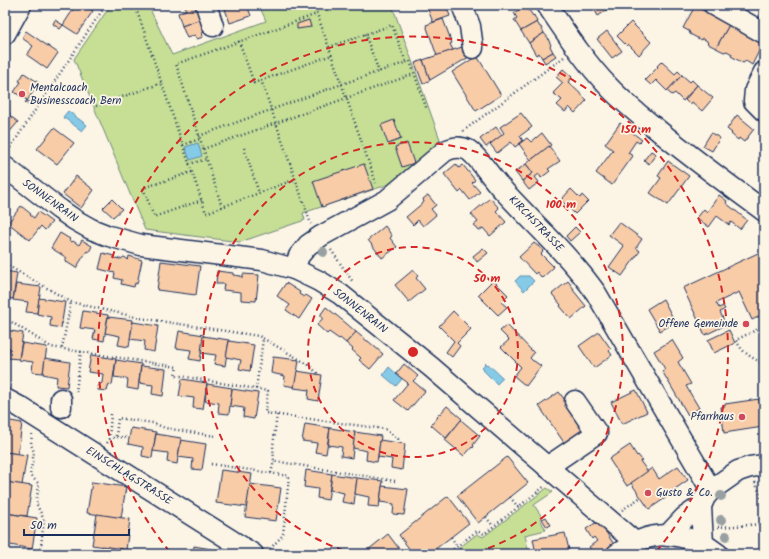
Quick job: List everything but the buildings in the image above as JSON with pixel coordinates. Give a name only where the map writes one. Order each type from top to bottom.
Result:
[{"type":"street","points":[[5,34],[22,5]]},
{"type":"street","points":[[206,5],[213,26]]},
{"type":"street","points":[[462,5],[470,26],[473,48]]},
{"type":"street","points":[[547,5],[573,43],[599,76],[624,102],[692,158],[764,211]]},
{"type":"street","points":[[561,5],[573,43]]},
{"type":"street","points":[[714,5],[764,33]]},
{"type":"street","points":[[764,72],[755,90],[754,101],[764,111]]},
{"type":"street","name":"KIRCHSTRASSE","points":[[294,269],[303,250],[319,237],[387,200],[445,151],[455,147],[460,147],[467,150],[475,156],[500,188],[577,268],[596,293],[706,498],[711,549],[685,538],[667,536]]},
{"type":"street","name":"SONNENRAIN","points":[[5,167],[59,210],[91,229],[110,236],[141,245],[262,260],[294,269],[319,281],[340,294],[431,367],[636,543]]},
{"type":"street","name":"EINSCHLAGSTRASSE","points":[[5,398],[253,554]]},
{"type":"street","points":[[552,471],[597,433],[575,401]]},
{"type":"street","points":[[617,554],[636,543],[650,538],[667,536],[706,498],[741,470],[750,466],[764,465]]},
{"type":"path","points":[[5,154],[107,5]]},
{"type":"path","points":[[135,5],[206,213],[296,179]]},
{"type":"path","points":[[314,5],[376,183]]},
{"type":"path","points":[[222,207],[176,64],[317,14]]},
{"type":"path","points":[[329,48],[392,25],[406,62]]},
{"type":"path","points":[[365,34],[379,72]]},
{"type":"path","points":[[239,41],[254,83],[332,55]]},
{"type":"path","points":[[462,131],[573,43]]},
{"type":"path","points":[[183,144],[342,84],[410,61],[427,110]]},
{"type":"path","points":[[203,149],[414,74]]},
{"type":"path","points":[[262,80],[296,179],[319,237],[360,291],[354,305]]},
{"type":"path","points":[[96,106],[162,83]]},
{"type":"path","points":[[244,148],[259,193]]},
{"type":"path","points":[[189,164],[207,159]]},
{"type":"path","points":[[192,172],[143,188],[154,217],[202,200]]},
{"type":"path","points":[[5,264],[71,302],[140,318],[259,336],[309,365],[318,374]]},
{"type":"path","points":[[62,348],[71,302]]},
{"type":"path","points":[[5,318],[51,347],[177,367],[175,375],[268,390],[265,413],[385,430],[398,439],[398,443]]},
{"type":"path","points":[[764,326],[736,340],[744,352],[764,364]]},
{"type":"path","points":[[256,389],[263,339]]},
{"type":"path","points":[[98,456],[109,439],[111,414]]},
{"type":"path","points":[[271,473],[274,461],[274,446],[278,415]]},
{"type":"path","points":[[34,416],[30,444],[34,452],[30,475],[39,484],[36,503],[44,520],[40,554]]},
{"type":"path","points":[[116,436],[118,418],[153,423],[165,428],[215,436]]},
{"type":"path","points":[[109,439],[116,436],[129,438]]},
{"type":"path","points":[[274,461],[395,481]]},
{"type":"path","points":[[211,464],[289,476],[284,535],[266,554]]},
{"type":"path","points":[[448,554],[477,531],[484,534],[518,507],[552,471]]},
{"type":"path","points":[[608,519],[641,497]]},
{"type":"path","points":[[510,498],[518,507]]},
{"type":"path","points":[[486,517],[493,526]]},
{"type":"path","points":[[716,527],[764,524]]},
{"type":"path","points":[[451,537],[457,546]]},
{"type":"green space","points":[[112,5],[148,5],[172,55],[266,21],[259,5],[392,5],[442,145],[396,182],[303,213],[305,220],[240,242],[145,230],[74,59]]},
{"type":"green space","points":[[547,488],[553,492],[534,505],[542,517],[540,519],[546,530],[525,535],[529,554],[459,554],[459,548],[477,534],[483,537]]},
{"type":"water","points":[[68,111],[87,125],[82,131],[63,117]]},
{"type":"water","points":[[198,143],[202,156],[190,160],[185,147]]},
{"type":"water","points":[[520,276],[529,276],[534,281],[524,291],[515,281]]},
{"type":"water","points":[[486,363],[503,378],[497,384],[483,370],[484,369],[482,367]]},
{"type":"water","points":[[389,367],[402,379],[396,386],[383,375]]},
{"type":"place","name":"Mentalcoach Businesscoach Bern","points":[[22,94]]},
{"type":"place","name":"Offene Gemeinde","points":[[746,324]]},
{"type":"place","name":"Pfarrhaus","points":[[742,417]]},
{"type":"place","name":"Gusto & Co.","points":[[648,493]]}]
